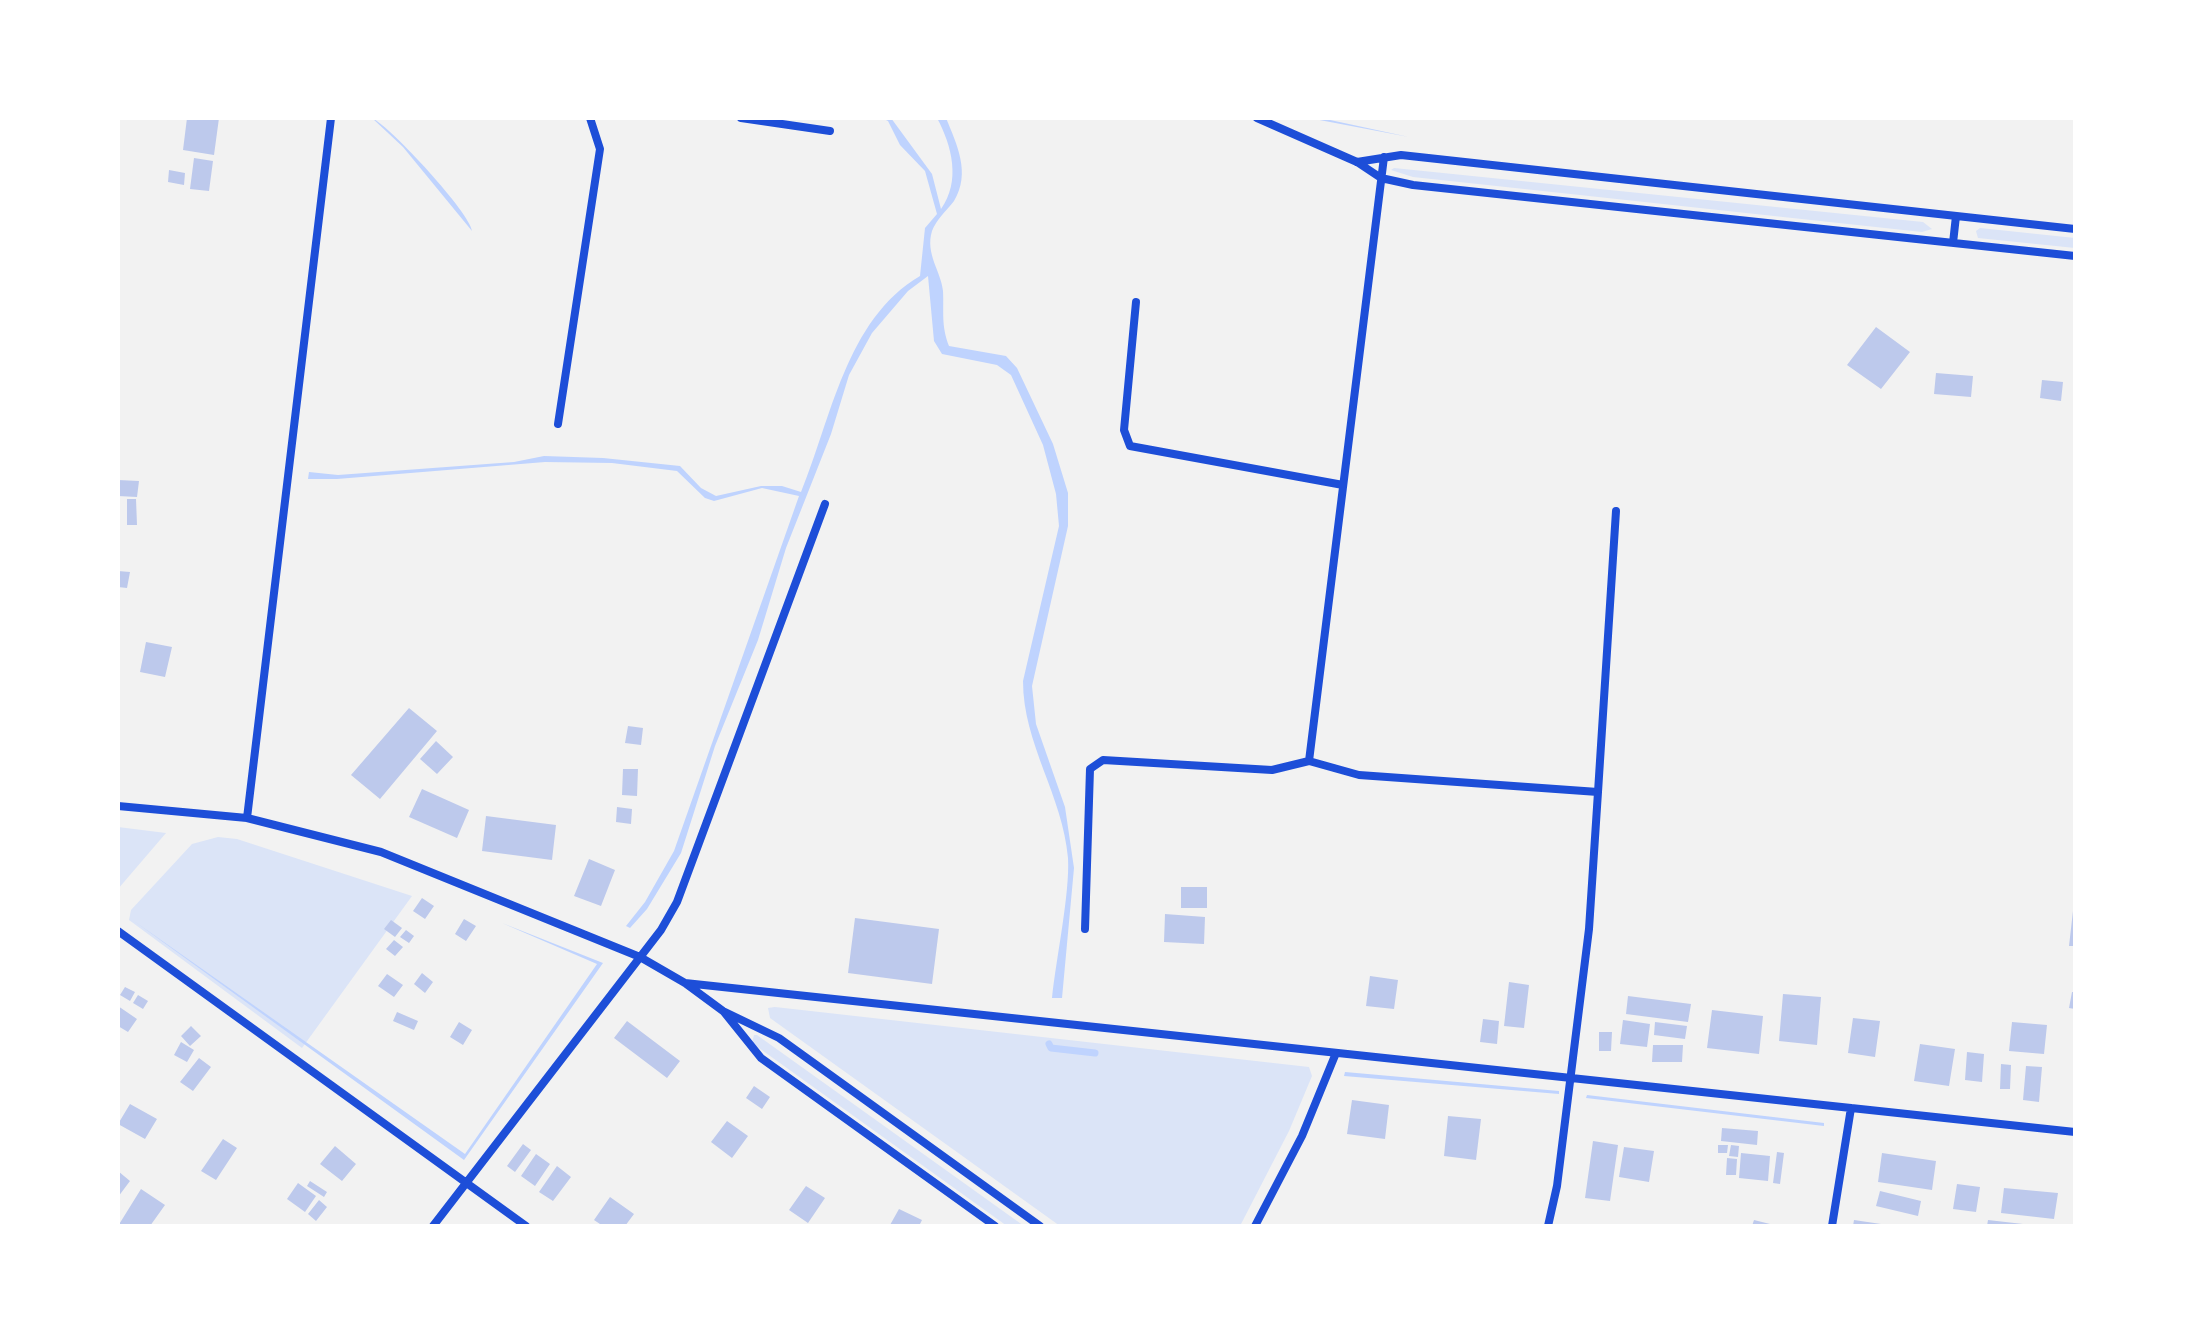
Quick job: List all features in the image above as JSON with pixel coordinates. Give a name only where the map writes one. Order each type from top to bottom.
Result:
[{"type":"street","points":[[247,818],[331,118]]},
{"type":"street","points":[[558,424],[600,149],[590,118]]},
{"type":"street","points":[[741,118],[830,131]]},
{"type":"street","points":[[1257,118],[1357,162],[1381,178],[1413,185],[2075,256]]},
{"type":"street","points":[[1357,162],[1401,155],[2075,229]]},
{"type":"street","points":[[1309,761],[1384,157]]},
{"type":"street","points":[[1953,243],[1956,216]]},
{"type":"street","points":[[1136,302],[1124,430],[1130,446],[1343,485]]},
{"type":"street","points":[[433,1226],[661,930],[690,871],[825,504]]},
{"type":"street","points":[[1548,1226],[1571,1078],[1589,929],[1616,511]]},
{"type":"street","points":[[1085,929],[1090,769],[1103,760],[1272,770],[1309,761],[1359,775],[1598,792]]},
{"type":"street","points":[[118,806],[247,818],[381,852],[640,957],[685,983],[723,1011],[779,1038],[1040,1226]]},
{"type":"street","points":[[118,931],[526,1226]]},
{"type":"street","points":[[685,983],[2075,1132]]},
{"type":"street","points":[[723,1011],[761,1058],[995,1226]]},
{"type":"street","points":[[1255,1226],[1302,1136],[1336,1053]]},
{"type":"street","points":[[1832,1226],[1851,1108]]},
{"type":"shaded area","points":[[1391,170],[1923,222],[1932,229],[1922,232],[1413,177]]},
{"type":"shaded area","points":[[1980,228],[2075,238],[2075,248],[1978,238],[1976,231]]},
{"type":"shaded area","points":[[118,827],[166,833],[118,889]]},
{"type":"shaded area","points":[[218,837],[237,839],[412,896],[302,1048],[129,920],[131,910],[192,844]]},
{"type":"shaded area","points":[[768,1008],[1309,1067],[1312,1076],[1289,1131],[1240,1226],[1060,1226],[770,1018]]},
{"type":"shaded area","points":[[754,1035],[1024,1226],[1007,1226],[752,1043]]},
{"type":"water","points":[[372,118],[396,137],[429,172],[459,207],[472,231],[403,147]]},
{"type":"water","points":[[882,118],[891,118],[932,174],[941,209],[951,187],[952,175],[947,140],[937,118],[946,118],[960,159],[961,180],[954,201],[932,231],[930,247],[943,291],[946,338],[949,346],[1006,356],[1017,368],[1053,444],[1068,493],[1068,526],[1032,686],[1036,724],[1065,807],[1074,868],[1062,998],[1052,998],[1065,908],[1068,858],[1059,813],[1029,727],[1023,681],[1059,526],[1056,494],[1043,445],[1011,375],[997,365],[942,354],[934,341],[928,276],[908,291],[872,333],[849,375],[831,434],[786,548],[758,640],[715,746],[681,853],[647,909],[630,928],[626,926],[645,902],[674,851],[799,496],[762,488],[714,501],[705,498],[677,471],[612,463],[545,462],[308,479],[309,472],[338,475],[514,462],[544,456],[680,466],[701,488],[716,496],[761,486],[782,486],[801,492],[832,403],[858,344],[874,318],[895,295],[920,276],[925,228],[937,214],[925,171],[900,145],[888,121]]},
{"type":"water","points":[[1309,118],[1321,118],[1409,137]]},
{"type":"water","points":[[134,921],[465,1154],[597,964],[502,923],[603,963],[464,1160]]},
{"type":"water","points":[[1345,1072],[1559,1091],[1559,1094],[1344,1076]]},
{"type":"water","points":[[1587,1095],[1824,1123],[1824,1126],[1586,1098]]},
{"type":"building","points":[[187,118],[219,118],[214,155],[183,150]]},
{"type":"building","points":[[194,158],[213,161],[209,191],[190,189]]},
{"type":"building","points":[[169,170],[185,173],[184,185],[168,182]]},
{"type":"building","points":[[1876,327],[1910,352],[1881,389],[1847,365]]},
{"type":"building","points":[[1936,373],[1973,376],[1971,397],[1934,394]]},
{"type":"building","points":[[2042,380],[2063,382],[2061,401],[2040,398]]},
{"type":"building","points":[[118,480],[139,481],[137,497],[118,496]]},
{"type":"building","points":[[127,499],[136,499],[137,525],[127,525]]},
{"type":"building","points":[[118,571],[130,572],[127,588],[118,587]]},
{"type":"building","points":[[146,642],[172,647],[165,677],[140,672]]},
{"type":"building","points":[[409,708],[437,731],[380,799],[351,775]]},
{"type":"building","points":[[628,726],[643,728],[641,745],[625,743]]},
{"type":"building","points":[[436,741],[453,757],[437,774],[420,759]]},
{"type":"building","points":[[623,769],[638,769],[637,796],[622,795]]},
{"type":"building","points":[[422,789],[469,810],[457,838],[409,817]]},
{"type":"building","points":[[617,807],[632,809],[631,824],[616,822]]},
{"type":"building","points":[[486,816],[556,825],[552,860],[482,851]]},
{"type":"building","points":[[589,859],[615,870],[601,906],[574,896]]},
{"type":"building","points":[[1181,887],[1207,887],[1207,908],[1181,908]]},
{"type":"building","points":[[422,898],[434,906],[425,919],[413,911]]},
{"type":"building","points":[[2073,911],[2075,946],[2069,946]]},
{"type":"building","points":[[1165,914],[1205,917],[1204,944],[1164,942]]},
{"type":"building","points":[[855,918],[939,929],[932,984],[848,973]]},
{"type":"building","points":[[464,919],[476,926],[466,941],[455,934]]},
{"type":"building","points":[[391,920],[402,928],[395,937],[384,929]]},
{"type":"building","points":[[406,930],[414,936],[409,943],[400,937]]},
{"type":"building","points":[[394,940],[403,947],[395,956],[386,949]]},
{"type":"building","points":[[422,973],[433,982],[425,993],[414,984]]},
{"type":"building","points":[[387,974],[403,985],[394,997],[378,986]]},
{"type":"building","points":[[1370,976],[1398,980],[1394,1009],[1366,1006]]},
{"type":"building","points":[[1509,982],[1529,985],[1524,1028],[1504,1026]]},
{"type":"building","points":[[125,987],[135,992],[130,1001],[120,995]]},
{"type":"building","points":[[2072,992],[2075,992],[2075,1009],[2069,1008]]},
{"type":"building","points":[[1783,994],[1821,997],[1817,1045],[1779,1041]]},
{"type":"building","points":[[138,995],[148,1001],[143,1009],[133,1003]]},
{"type":"building","points":[[1628,996],[1691,1004],[1688,1022],[1626,1014]]},
{"type":"building","points":[[118,1006],[137,1019],[128,1032],[118,1026]]},
{"type":"building","points":[[1712,1010],[1763,1016],[1759,1054],[1707,1048]]},
{"type":"building","points":[[397,1012],[418,1021],[414,1030],[393,1021]]},
{"type":"building","points":[[1853,1018],[1880,1021],[1875,1057],[1848,1053]]},
{"type":"building","points":[[1483,1019],[1499,1021],[1497,1044],[1480,1042]]},
{"type":"building","points":[[1623,1020],[1650,1024],[1647,1047],[1620,1044]]},
{"type":"building","points":[[627,1021],[680,1061],[667,1078],[614,1038]]},
{"type":"building","points":[[459,1022],[472,1030],[463,1045],[450,1037]]},
{"type":"building","points":[[1655,1022],[1687,1026],[1685,1039],[1654,1035]]},
{"type":"building","points":[[2012,1022],[2047,1025],[2044,1054],[2009,1051]]},
{"type":"building","points":[[191,1026],[201,1036],[190,1046],[181,1036]]},
{"type":"building","points":[[1599,1032],[1612,1032],[1611,1051],[1599,1051]]},
{"type":"building","points":[[181,1042],[194,1050],[187,1062],[174,1055]]},
{"type":"building","points":[[1920,1044],[1955,1049],[1949,1086],[1914,1081]]},
{"type":"building","points":[[1653,1045],[1683,1045],[1682,1062],[1652,1062]]},
{"type":"building","points":[[1967,1052],[1984,1054],[1982,1082],[1965,1080]]},
{"type":"building","points":[[199,1058],[211,1067],[193,1091],[180,1082]]},
{"type":"building","points":[[2001,1064],[2011,1065],[2010,1089],[2000,1089]]},
{"type":"building","points":[[2026,1066],[2042,1067],[2039,1102],[2023,1100]]},
{"type":"building","points":[[754,1086],[770,1097],[762,1109],[746,1098]]},
{"type":"building","points":[[1352,1100],[1389,1105],[1385,1139],[1347,1134]]},
{"type":"building","points":[[130,1104],[157,1119],[145,1139],[118,1124]]},
{"type":"building","points":[[1448,1116],[1481,1119],[1476,1160],[1444,1156]]},
{"type":"building","points":[[727,1121],[748,1136],[732,1158],[711,1142]]},
{"type":"building","points":[[1722,1128],[1758,1131],[1757,1145],[1721,1141]]},
{"type":"building","points":[[223,1139],[237,1148],[216,1180],[201,1171]]},
{"type":"building","points":[[1593,1141],[1618,1145],[1610,1201],[1585,1198]]},
{"type":"building","points":[[523,1144],[531,1150],[515,1172],[507,1166]]},
{"type":"building","points":[[1718,1145],[1728,1145],[1727,1153],[1718,1153]]},
{"type":"building","points":[[1731,1145],[1739,1146],[1738,1157],[1729,1156]]},
{"type":"building","points":[[335,1146],[356,1164],[342,1181],[320,1164]]},
{"type":"building","points":[[1624,1147],[1654,1151],[1649,1182],[1619,1177]]},
{"type":"building","points":[[1777,1152],[1784,1153],[1780,1184],[1773,1183]]},
{"type":"building","points":[[1741,1153],[1770,1156],[1768,1181],[1739,1178]]},
{"type":"building","points":[[1882,1153],[1936,1161],[1932,1190],[1878,1182]]},
{"type":"building","points":[[536,1154],[550,1164],[535,1186],[521,1176]]},
{"type":"building","points":[[1727,1158],[1737,1159],[1736,1175],[1726,1175]]},
{"type":"building","points":[[557,1166],[571,1177],[553,1201],[539,1192]]},
{"type":"building","points":[[118,1171],[130,1181],[118,1197]]},
{"type":"building","points":[[310,1181],[327,1192],[324,1197],[307,1186]]},
{"type":"building","points":[[298,1183],[316,1196],[305,1212],[287,1199]]},
{"type":"building","points":[[1957,1184],[1980,1187],[1976,1212],[1953,1209]]},
{"type":"building","points":[[806,1186],[825,1198],[808,1223],[789,1210]]},
{"type":"building","points":[[2004,1188],[2058,1193],[2054,1219],[2001,1213]]},
{"type":"building","points":[[141,1189],[165,1205],[150,1226],[118,1226]]},
{"type":"building","points":[[1880,1191],[1921,1201],[1918,1216],[1876,1206]]},
{"type":"building","points":[[610,1197],[634,1214],[625,1226],[603,1226],[594,1220]]},
{"type":"building","points":[[319,1200],[327,1207],[316,1221],[308,1214]]},
{"type":"building","points":[[899,1209],[922,1220],[919,1226],[890,1225]]},
{"type":"building","points":[[1754,1220],[1774,1225],[1774,1226],[1752,1226]]},
{"type":"building","points":[[1854,1220],[1881,1224],[1881,1226],[1853,1226]]},
{"type":"building","points":[[1988,1220],[2023,1224],[2023,1226],[1987,1226]]},
{"type":"waterway","points":[[1049,1044],[1051,1048],[1095,1053]]}]
